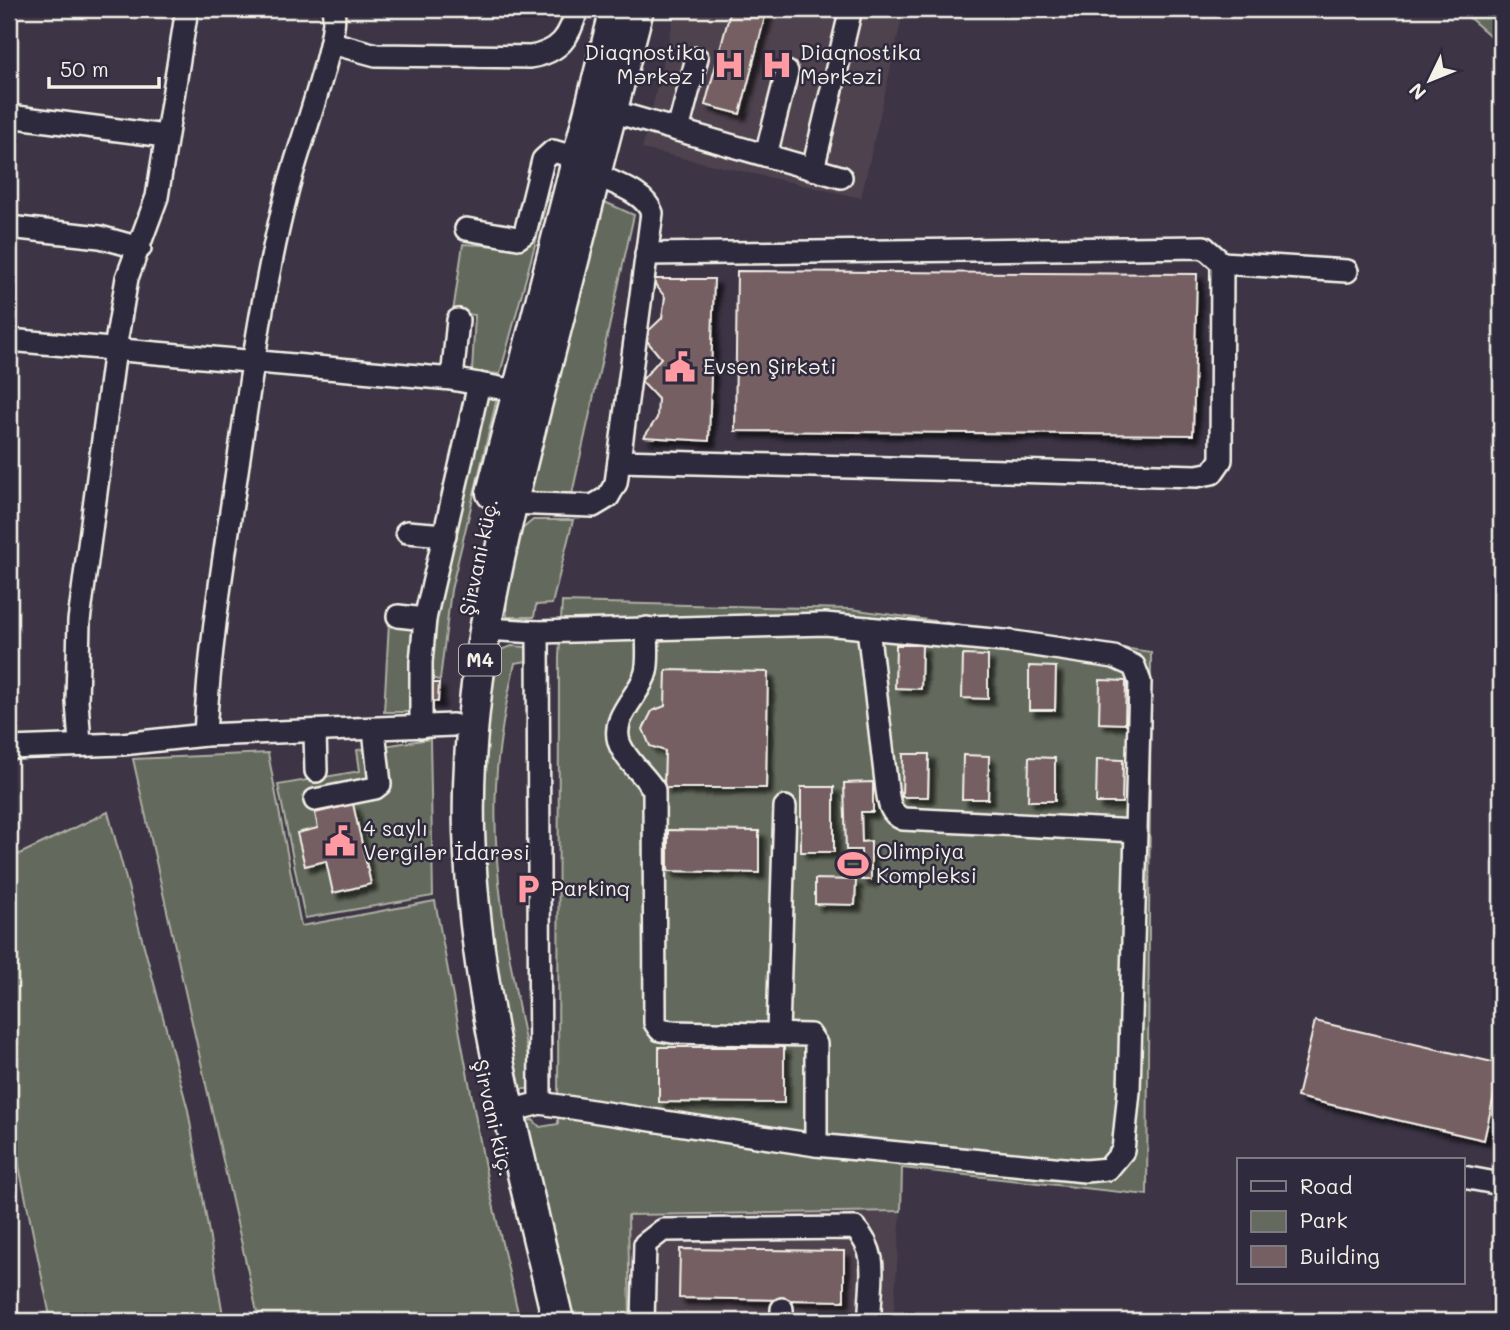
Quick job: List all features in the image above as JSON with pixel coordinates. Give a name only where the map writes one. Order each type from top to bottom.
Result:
[{"type":"highway","name":"Şirvani küç.","points":[[539,1321],[477,1048],[462,965],[452,842],[453,726],[463,630],[516,391],[586,166],[616,9]]},
{"type":"highway","name":"M4","points":[[558,1321],[480,965],[469,830],[473,729],[484,629],[586,166],[611,111],[638,9]]},
{"type":"street","points":[[80,744],[77,701],[79,621],[115,348],[127,278],[157,197],[164,136],[187,9]]},
{"type":"street","points":[[205,735],[207,680],[266,273],[286,194],[332,43],[335,16],[332,9]]},
{"type":"street","points":[[332,43],[376,55],[530,57],[547,54],[566,40],[577,9]]},
{"type":"street","points":[[813,169],[851,9]]},
{"type":"street","points":[[678,130],[697,58]]},
{"type":"street","points":[[766,155],[787,72]]},
{"type":"street","points":[[611,111],[841,177]]},
{"type":"street","points":[[9,117],[164,136]]},
{"type":"street","points":[[466,229],[518,238],[525,233],[543,160],[547,154],[553,152],[586,166],[638,195],[649,204],[652,213],[616,483],[608,497],[593,506],[510,503]]},
{"type":"street","points":[[9,228],[100,237],[140,248]]},
{"type":"street","points":[[646,254],[1204,247],[1222,263],[1347,271]]},
{"type":"street","points":[[619,461],[1197,477],[1212,474],[1221,460],[1222,263]]},
{"type":"street","points":[[452,379],[458,320]]},
{"type":"street","points":[[9,340],[452,379],[516,391]]},
{"type":"street","points":[[421,727],[421,662],[425,618],[479,384]]},
{"type":"street","points":[[407,532],[445,536]]},
{"type":"street","points":[[398,616],[425,618]]},
{"type":"street","points":[[484,629],[538,632],[825,624],[1014,642],[1114,657],[1134,666],[1140,682],[1129,1091],[1123,1151],[1116,1162],[1100,1171],[1085,1171],[816,1145],[540,1104],[510,1111]]},
{"type":"street","points":[[647,628],[647,669],[641,687],[621,715],[618,730],[619,742],[628,759],[644,774],[654,790],[655,1023],[660,1030],[672,1032],[778,1032],[810,1035],[816,1044],[816,1145]]},
{"type":"street","points":[[868,628],[888,798],[896,817],[903,820],[1136,831]]},
{"type":"street","points":[[538,632],[540,1104]]},
{"type":"street","points":[[9,748],[122,744],[205,735],[453,726]]},
{"type":"street","points":[[315,800],[375,788],[380,783],[374,730]]},
{"type":"street","points":[[315,732],[316,771]]},
{"type":"street","points":[[778,1032],[785,807]]},
{"type":"street","points":[[1464,1177],[1501,1184]]},
{"type":"street","points":[[643,1321],[645,1244],[663,1230],[855,1228],[868,1242],[872,1257],[870,1311]]},
{"type":"shaded area","name":"Diaqnostika Mərkəzi","points":[[676,9],[904,9],[861,198],[642,149]]},
{"type":"shaded area","points":[[901,1211],[893,1321],[630,1321],[627,1215]]},
{"type":"green space","points":[[1459,9],[1501,9],[1501,45]]},
{"type":"green space","points":[[539,190],[549,193],[500,374],[472,372],[475,315],[453,312],[463,244],[516,247]]},
{"type":"green space","points":[[598,199],[634,215],[572,494],[528,495]]},
{"type":"green space","points":[[483,395],[497,398],[451,590],[440,680],[424,677],[429,626]]},
{"type":"green space","points":[[533,520],[573,520],[552,604],[536,605],[534,617],[507,617],[506,603],[521,530]]},
{"type":"green space","name":"Olimpiya Kompleksi","points":[[562,602],[851,609],[1151,652],[1147,1195],[902,1168],[901,1211],[628,1215],[630,1321],[571,1321],[524,1121],[533,1120],[540,1127],[558,1124],[559,658]]},
{"type":"green space","points":[[389,622],[419,624],[414,712],[384,712]]},
{"type":"green space","points":[[512,646],[526,647],[528,661],[515,663],[499,754],[495,822],[500,896],[532,1077],[530,1089],[520,1089],[503,1006],[490,924],[482,840],[482,756],[485,730],[500,650]]},
{"type":"green space","points":[[430,739],[433,896],[305,918],[278,785],[360,771],[357,750]]},
{"type":"green space","points":[[268,753],[301,926],[435,901],[487,1178],[520,1321],[259,1321],[133,759]]},
{"type":"green space","points":[[108,812],[188,1110],[224,1321],[51,1321],[19,1166],[9,1038],[9,859]]},
{"type":"building","points":[[731,9],[767,9],[740,114],[705,105]]},
{"type":"building","points":[[737,271],[1197,274],[1193,435],[735,431]]},
{"type":"building","points":[[651,279],[714,279],[709,441],[644,437],[657,418],[658,399],[641,381],[661,358],[643,336],[662,318],[665,297]]},
{"type":"building","points":[[896,645],[922,645],[921,689],[895,688]]},
{"type":"building","points":[[963,655],[988,656],[988,699],[962,698]]},
{"type":"building","points":[[1029,666],[1056,667],[1055,710],[1029,710]]},
{"type":"building","points":[[666,670],[768,672],[766,788],[664,788],[665,751],[650,746],[643,729],[652,711],[665,706]]},
{"type":"building","points":[[1100,680],[1126,681],[1125,724],[1099,723]]},
{"type":"building","points":[[430,683],[439,683],[438,702],[428,701]]},
{"type":"building","points":[[903,754],[929,754],[928,797],[902,797]]},
{"type":"building","points":[[963,755],[989,756],[988,799],[962,799]]},
{"type":"building","points":[[1029,757],[1055,758],[1055,801],[1028,801]]},
{"type":"building","points":[[1097,759],[1123,760],[1122,803],[1096,803]]},
{"type":"building","points":[[873,782],[873,812],[861,812],[862,842],[871,841],[871,880],[862,880],[861,850],[846,850],[844,783]]},
{"type":"building","points":[[801,787],[834,787],[834,852],[801,852]]},
{"type":"building","points":[[353,804],[371,884],[333,893],[326,861],[305,866],[297,833],[318,828],[315,813]]},
{"type":"building","points":[[668,830],[759,831],[759,873],[668,871]]},
{"type":"building","points":[[815,879],[856,880],[855,905],[815,904]]},
{"type":"building","points":[[1315,1021],[1501,1064],[1484,1140],[1297,1097]]},
{"type":"building","points":[[659,1047],[784,1047],[784,1103],[659,1102]]},
{"type":"building","points":[[680,1249],[844,1251],[844,1301],[679,1298]]},
{"type":"place","name":"Diaqnostika Mərkəz i","points":[[729,65]]},
{"type":"place","name":"Diaqnostika Mərkəzi","points":[[777,65]]},
{"type":"place","name":"Evsen Şirkəti","points":[[680,367]]},
{"type":"place","name":"4 saylı Vergilər İdarəsi","points":[[340,841]]},
{"type":"place","name":"Olimpiya Kompleksi","points":[[853,864]]},
{"type":"place","name":"Parkinq","points":[[528,889]]}]
